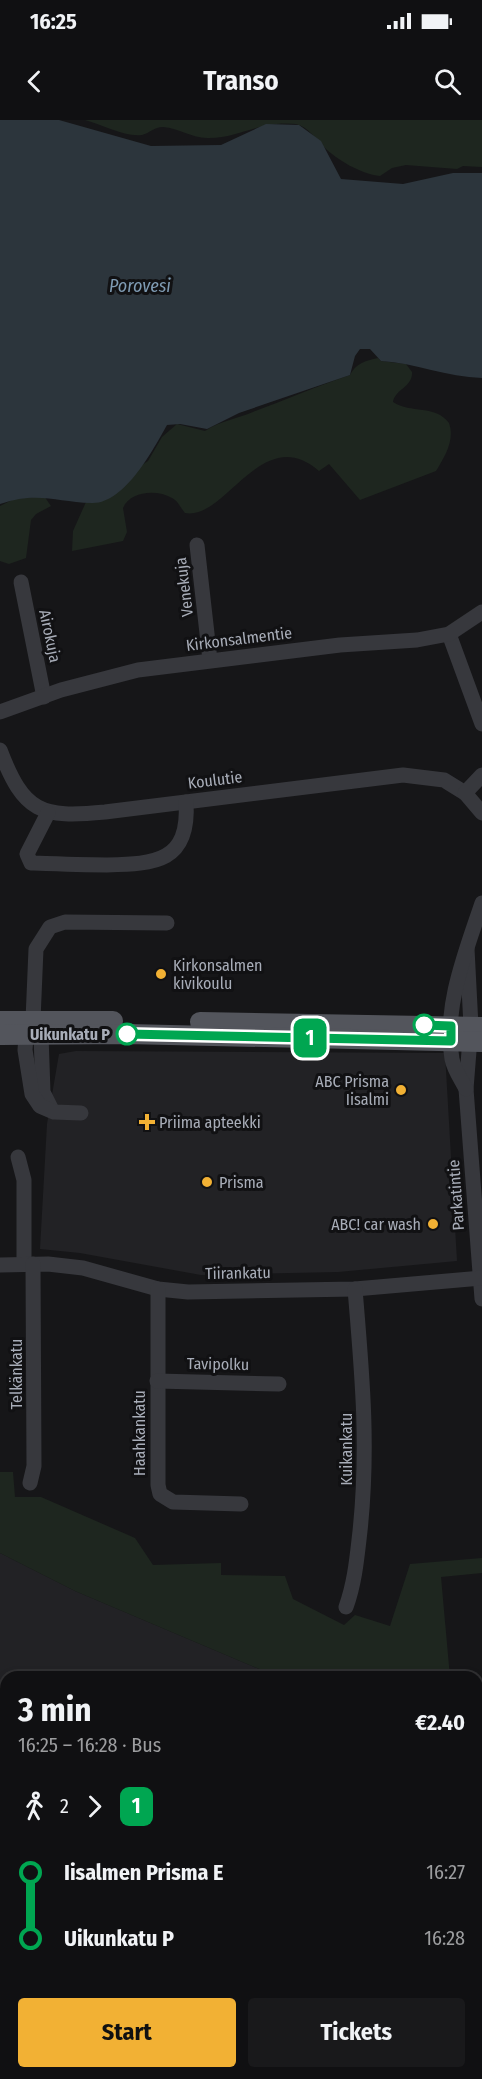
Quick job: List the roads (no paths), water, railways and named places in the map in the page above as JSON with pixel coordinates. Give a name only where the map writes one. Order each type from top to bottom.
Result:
[{"type":"main road","points":[[0,1021],[33,1030]]},
{"type":"main road","points":[[0,1035],[33,1030],[468,1034]]},
{"type":"street","name":"Venekuja","points":[[197,545],[210,660]]},
{"type":"street","name":"Airokuja","points":[[21,582],[44,698]]},
{"type":"street","name":"Kirkonsalmentie","points":[[0,711],[115,675],[210,660],[417,640],[449,634],[482,612]]},
{"type":"street","points":[[449,634],[482,724]]},
{"type":"street","points":[[0,750],[8,770],[24,797],[48,813],[27,854],[32,863],[146,864],[165,858],[179,843],[186,827],[186,802]]},
{"type":"street","points":[[482,775],[465,793],[482,813]]},
{"type":"street","name":"Koulutie","points":[[48,813],[76,815],[403,776],[438,778],[465,793]]},
{"type":"street","name":"Parkatintie","points":[[482,903],[467,949],[468,1034],[455,1070],[466,1089],[482,1299]]},
{"type":"street","points":[[81,1113],[54,1112],[40,1106],[32,1094],[27,1070],[33,1030],[36,949],[50,927],[65,922],[166,923]]},
{"type":"street","name":"Telkänkatu","points":[[18,1157],[24,1180],[28,1264],[34,1466],[30,1483]]},
{"type":"street","name":"Tiirankatu","points":[[0,1264],[94,1270],[158,1289],[188,1292],[355,1289],[481,1278]]},
{"type":"street","name":"Haahkankatu","points":[[158,1289],[158,1485],[160,1494],[173,1502],[241,1504]]},
{"type":"street","name":"Kuikankatu","points":[[346,1607],[354,1585],[365,1483],[366,1429],[355,1289]]},
{"type":"street","name":"Tavipolku","points":[[157,1381],[279,1384]]},
{"type":"water","name":"Porovesi","points":[[0,120],[59,120],[151,146],[221,145],[266,124],[299,125],[321,141],[341,179],[403,184],[453,173],[482,173],[482,378],[381,361],[370,349],[360,349],[355,356],[350,375],[239,413],[207,429],[180,424],[167,425],[137,473],[127,485],[104,501],[92,503],[25,498],[0,504]]},
{"type":"place","name":"Kirkonsalmen kivikoulu","points":[[161,974]]},
{"type":"place","name":"Uikunkatu P","points":[[127,1034]]},
{"type":"place","name":"ABC Prisma Iisalmi","points":[[401,1090]]},
{"type":"place","name":"Priima apteekki","points":[[147,1122]]},
{"type":"place","name":"Prisma","points":[[207,1182]]},
{"type":"place","name":"ABC! car wash","points":[[433,1224]]}]
